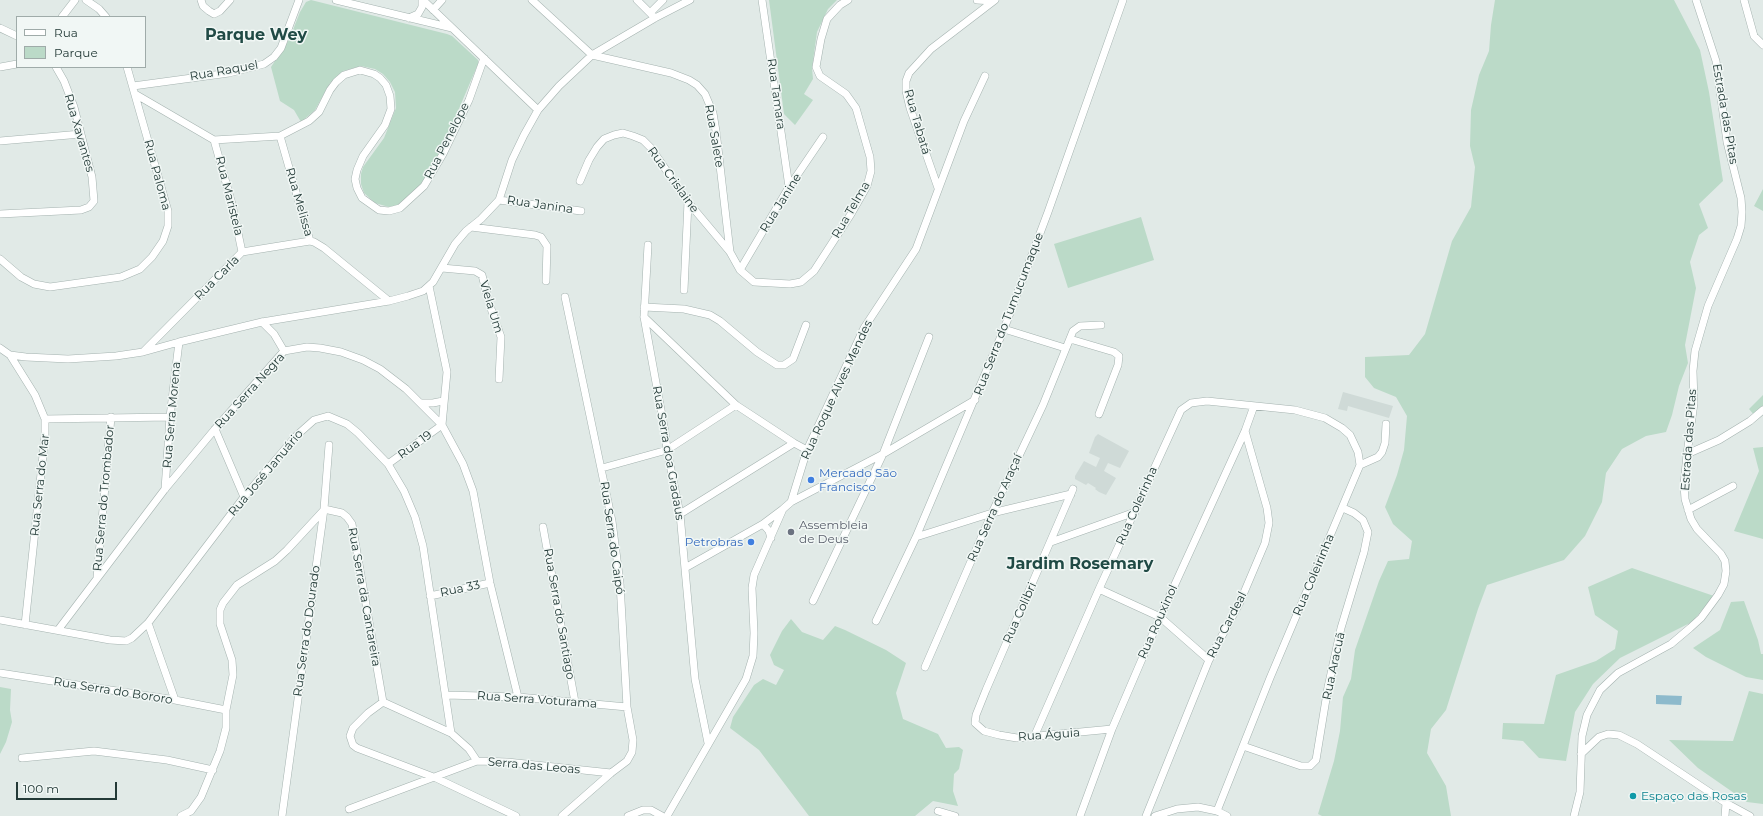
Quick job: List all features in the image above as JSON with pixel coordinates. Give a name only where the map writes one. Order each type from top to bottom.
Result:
[{"type":"street","points":[[63,16],[75,0]]},
{"type":"street","points":[[86,0],[99,9],[105,16]]},
{"type":"street","points":[[201,0],[204,6],[214,14],[220,11],[230,0]]},
{"type":"street","name":"Rua Raquel","points":[[133,86],[229,73],[264,64],[274,57],[281,48],[299,0]]},
{"type":"street","points":[[336,0],[454,29]]},
{"type":"street","points":[[409,18],[415,16],[421,10],[422,0]]},
{"type":"street","points":[[422,0],[538,110]]},
{"type":"street","points":[[433,10],[442,0]]},
{"type":"street","points":[[532,0],[592,55]]},
{"type":"street","points":[[637,0],[652,15]]},
{"type":"street","points":[[652,15],[663,0]]},
{"type":"street","points":[[0,348],[10,355],[68,359],[116,356],[143,352],[262,322],[389,301],[423,291],[429,286],[442,268],[455,244],[499,200],[512,160],[524,135],[538,110],[559,86],[592,55],[652,15],[690,0]]},
{"type":"street","name":"Rua Tamara","points":[[762,0],[789,187]]},
{"type":"street","name":"Rua Telma","points":[[730,252],[740,270],[754,282],[790,284],[801,282],[814,271],[851,214],[867,186],[872,171],[870,157],[856,108],[846,94],[820,76],[816,67],[821,39],[827,19],[840,5],[848,0]]},
{"type":"street","points":[[977,0],[994,1]]},
{"type":"street","name":"Rua Serra do Tumucumaque","points":[[876,621],[916,537],[1004,329],[1048,212],[1123,0]]},
{"type":"street","name":"Estrada das Pitas","points":[[1574,816],[1580,792],[1582,736],[1587,715],[1600,690],[1618,674],[1671,644],[1690,628],[1711,604],[1724,584],[1726,571],[1725,561],[1722,554],[1696,529],[1688,510],[1684,485],[1686,454],[1694,403],[1693,371],[1695,351],[1708,306],[1737,239],[1741,226],[1742,212],[1741,198],[1727,142],[1716,62],[1696,0]]},
{"type":"street","points":[[1744,0],[1754,36],[1763,45]]},
{"type":"street","name":"Rua Tabatá","points":[[938,188],[910,108],[906,91],[906,82],[909,73],[931,49],[994,1]]},
{"type":"street","points":[[0,28],[16,36]]},
{"type":"street","name":"Rua Salete","points":[[592,55],[671,73],[697,85],[705,94],[713,113],[716,131],[730,252]]},
{"type":"street","name":"Rua Penelope","points":[[214,140],[280,136],[309,122],[319,112],[330,90],[344,75],[360,70],[374,74],[386,85],[390,96],[391,109],[386,125],[364,156],[357,170],[355,179],[357,188],[362,198],[379,210],[389,211],[400,208],[424,186],[443,154],[469,100],[484,58]]},
{"type":"street","points":[[0,67],[16,64]]},
{"type":"street","name":"Rua Xavantes","points":[[0,214],[76,211],[90,207],[94,201],[92,177],[74,107],[64,81],[57,68]]},
{"type":"street","name":"Rua Paloma","points":[[0,259],[21,277],[34,284],[50,288],[121,276],[140,269],[152,257],[163,241],[168,226],[168,211],[127,68]]},
{"type":"street","name":"Rua Roque Alves Mendes","points":[[667,816],[746,679],[753,656],[754,633],[752,582],[754,575],[772,538],[783,509],[790,502],[807,450],[864,328],[916,249],[964,121],[985,76]]},
{"type":"street","points":[[135,94],[214,140]]},
{"type":"street","name":"Rua Crislaine","points":[[580,181],[589,160],[604,139],[623,133],[638,138],[651,148],[688,202],[730,252]]},
{"type":"street","points":[[0,141],[80,134]]},
{"type":"street","name":"Rua Melissa","points":[[280,136],[310,241],[324,248],[389,301]]},
{"type":"street","name":"Rua Janine","points":[[740,270],[789,187],[823,137]]},
{"type":"street","name":"Rua Maristela","points":[[214,140],[232,204],[242,252]]},
{"type":"street","name":"Rua Janina","points":[[499,200],[581,211]]},
{"type":"street","points":[[684,290],[688,202]]},
{"type":"street","points":[[471,227],[541,237],[547,246],[546,280]]},
{"type":"street","name":"Rua Carla","points":[[143,352],[242,252],[310,241]]},
{"type":"street","name":"Rua Serra doa Gradaus","points":[[648,245],[644,317],[667,450],[680,514],[695,679],[708,743]]},
{"type":"street","name":"Viela Um","points":[[442,268],[475,272],[482,275],[489,303],[501,337],[499,379]]},
{"type":"street","points":[[429,286],[447,372],[443,401],[442,425]]},
{"type":"street","name":"Rua Serra do Caipó","points":[[565,297],[602,468],[612,521],[620,584],[627,707],[633,740],[632,752],[627,761],[611,773]]},
{"type":"street","points":[[644,307],[684,309],[710,315],[720,321],[757,352],[777,365],[784,365],[793,359],[806,325]]},
{"type":"street","points":[[644,317],[736,405],[807,450]]},
{"type":"street","points":[[262,322],[274,334],[284,351]]},
{"type":"street","name":"Rua Serra do Araçaí","points":[[925,668],[992,513],[1043,405],[1065,348],[1076,327],[1101,325]]},
{"type":"street","points":[[1004,329],[1065,348]]},
{"type":"street","points":[[813,601],[883,454],[928,337]]},
{"type":"street","points":[[1070,339],[1114,352],[1118,356],[1118,365],[1099,414]]},
{"type":"street","name":"Rua Serra Morena","points":[[165,489],[170,417],[179,342]]},
{"type":"street","name":"Rua Serra Negra","points":[[58,630],[165,489],[215,429],[284,351],[307,347],[320,348],[341,352],[363,360],[392,377],[422,403],[442,425],[463,464],[473,491],[490,583],[518,697]]},
{"type":"street","name":"Rua Serra do Mar","points":[[10,355],[35,395],[45,419],[46,436],[25,625]]},
{"type":"street","points":[[790,502],[883,454],[975,400]]},
{"type":"street","points":[[422,403],[433,404],[443,401]]},
{"type":"street","name":"Rua Colerinha","points":[[1034,737],[1177,416],[1185,406],[1191,403],[1208,401],[1254,406]]},
{"type":"street","points":[[602,468],[667,450],[736,405]]},
{"type":"street","points":[[1254,406],[1310,413],[1335,423],[1350,435],[1358,452],[1360,465],[1378,457],[1382,452],[1385,444],[1386,424]]},
{"type":"street","name":"Rua Rouxinol","points":[[1080,816],[1112,730],[1160,617],[1245,431],[1254,406]]},
{"type":"street","points":[[1686,454],[1718,440],[1750,421],[1763,410]]},
{"type":"street","name":"Rua José Januário","points":[[0,620],[110,640],[126,641],[138,633],[148,623],[244,497],[306,426],[322,417],[328,416],[347,424],[367,441],[388,464],[404,491],[423,546],[451,733]]},
{"type":"street","name":"Rua Serra do Trombador","points":[[97,579],[110,417]]},
{"type":"street","points":[[45,419],[170,417]]},
{"type":"street","name":"Rua 19","points":[[388,464],[442,425]]},
{"type":"street","points":[[215,429],[244,497]]},
{"type":"street","name":"Rua Cardeal","points":[[1146,816],[1208,660],[1240,602],[1266,543],[1269,523],[1263,489],[1245,431]]},
{"type":"street","points":[[680,514],[794,443]]},
{"type":"street","name":"Rua Serra do Dourado","points":[[282,816],[324,509],[329,445]]},
{"type":"street","name":"Rua Coleirinha","points":[[1217,811],[1270,678],[1360,465]]},
{"type":"street","points":[[1688,510],[1733,486]]},
{"type":"street","name":"Rua Colibri","points":[[976,715],[1072,491],[992,513]]},
{"type":"street","name":"Rua Aracuã","points":[[1243,746],[1301,766],[1310,766],[1316,760],[1328,687],[1341,628],[1367,540],[1368,532],[1363,520],[1354,513],[1343,508]]},
{"type":"street","points":[[181,816],[194,813],[213,770],[226,728],[226,710],[233,675],[232,660],[219,617],[223,603],[237,585],[274,561],[287,550],[324,509]]},
{"type":"street","name":"Rua Serra da Cantareira","points":[[324,509],[342,513],[352,524],[384,702]]},
{"type":"street","points":[[685,568],[763,524],[783,509]]},
{"type":"street","points":[[1051,542],[1135,512]]},
{"type":"street","points":[[916,537],[992,513]]},
{"type":"street","points":[[763,524],[769,531],[772,538]]},
{"type":"street","name":"Rua Serra do Santiago","points":[[543,527],[575,702]]},
{"type":"street","name":"Rua 33","points":[[430,596],[490,583]]},
{"type":"street","points":[[1099,589],[1160,617],[1208,660]]},
{"type":"street","points":[[148,623],[175,700]]},
{"type":"street","name":"Rua Serra do Bororo","points":[[0,673],[175,700],[226,710]]},
{"type":"street","name":"Rua Serra Voturama","points":[[446,695],[518,697],[627,707]]},
{"type":"street","points":[[477,761],[469,749],[451,733],[384,702],[368,713],[353,728],[350,736],[353,745],[361,750],[436,778],[516,816]]},
{"type":"street","name":"Rua Águia","points":[[976,715],[975,723],[984,731],[1017,738],[1112,730]]},
{"type":"street","points":[[1581,754],[1599,737],[1608,734],[1619,735],[1637,744],[1680,771],[1726,803],[1750,816]]},
{"type":"street","points":[[22,758],[94,751],[167,760],[213,770]]},
{"type":"street","name":"Serra das Leoas","points":[[349,809],[436,778],[477,761],[507,762],[611,773]]},
{"type":"street","points":[[562,816],[611,773]]},
{"type":"street","points":[[1725,816],[1726,803]]},
{"type":"street","points":[[1155,816],[1189,807],[1206,808],[1227,816]]},
{"type":"street","points":[[628,816],[643,810],[651,810],[662,816]]},
{"type":"street","points":[[938,811],[955,816]]},
{"type":"shaded area","points":[[1343,392],[1393,406],[1389,418],[1348,406],[1347,411],[1338,409]]},
{"type":"shaded area","points":[[1098,434],[1129,451],[1120,468],[1108,463],[1104,471],[1116,478],[1106,495],[1099,492],[1088,483],[1086,485],[1075,479],[1075,476],[1084,461],[1096,467],[1100,458],[1089,453],[1095,437]]},
{"type":"green space","points":[[311,0],[447,34],[452,36],[478,60],[478,64],[441,151],[422,186],[398,205],[389,207],[375,203],[364,193],[361,184],[363,167],[384,138],[396,108],[395,92],[390,82],[383,74],[375,69],[361,66],[343,71],[330,83],[315,110],[301,122],[294,110],[280,101],[271,67],[289,40],[300,12],[306,2]]},
{"type":"green space","points":[[769,0],[837,0],[828,9],[817,32],[812,68],[813,79],[804,94],[813,100],[795,125],[784,114]]},
{"type":"green space","points":[[1495,0],[1674,0],[1700,50],[1709,92],[1723,181],[1699,204],[1708,228],[1699,235],[1690,262],[1696,288],[1685,345],[1688,363],[1679,386],[1666,432],[1646,436],[1622,449],[1606,473],[1602,502],[1585,536],[1564,560],[1487,585],[1446,710],[1431,729],[1427,753],[1446,786],[1451,816],[1322,816],[1318,814],[1334,761],[1340,731],[1343,697],[1351,679],[1355,650],[1379,581],[1388,561],[1409,559],[1412,541],[1393,524],[1385,507],[1397,475],[1404,450],[1407,416],[1396,397],[1374,388],[1365,377],[1365,357],[1409,355],[1425,334],[1452,241],[1471,207],[1475,167],[1470,146],[1471,110],[1479,75],[1489,51]]},
{"type":"green space","points":[[1763,189],[1763,211],[1754,206]]},
{"type":"green space","points":[[1141,217],[1154,260],[1068,288],[1054,244]]},
{"type":"green space","points":[[1763,395],[1763,408],[1755,416],[1749,409]]},
{"type":"green space","points":[[1763,447],[1763,539],[1734,531],[1759,471],[1753,448]]},
{"type":"green space","points":[[1632,568],[1714,596],[1692,622],[1620,658],[1593,684],[1575,712],[1566,761],[1539,758],[1523,741],[1502,739],[1503,723],[1544,724],[1556,675],[1596,661],[1615,649],[1618,631],[1595,615],[1588,587]]},
{"type":"green space","points":[[1744,601],[1758,640],[1761,654],[1763,654],[1763,680],[1746,677],[1706,657],[1693,648],[1720,630],[1731,602]]},
{"type":"green space","points":[[791,619],[802,632],[823,640],[835,626],[886,650],[906,663],[896,693],[903,719],[938,734],[946,748],[959,747],[963,750],[959,769],[954,774],[953,791],[958,806],[933,801],[915,816],[809,816],[759,750],[730,728],[733,717],[754,685],[763,679],[776,685],[784,670],[774,665],[770,655],[782,631]]},
{"type":"green space","points":[[0,687],[11,689],[10,710],[12,722],[6,742],[0,754]]},
{"type":"green space","points":[[1749,691],[1763,694],[1763,804],[1747,802],[1698,768],[1669,740],[1733,741]]},
{"type":"water","points":[[1656,695],[1682,696],[1681,705],[1656,704]]},
{"type":"place","name":"Mercado São Francisco","points":[[811,480]]},
{"type":"place","name":"Assembleia de Deus","points":[[791,532]]},
{"type":"place","name":"Petrobras","points":[[751,542]]},
{"type":"place","name":"Espaço das Rosas","points":[[1633,796]]},
{"type":"district","name":"Parque Wey","points":[[256,35]]},
{"type":"district","name":"Jardim Rosemary","points":[[1080,564]]}]
